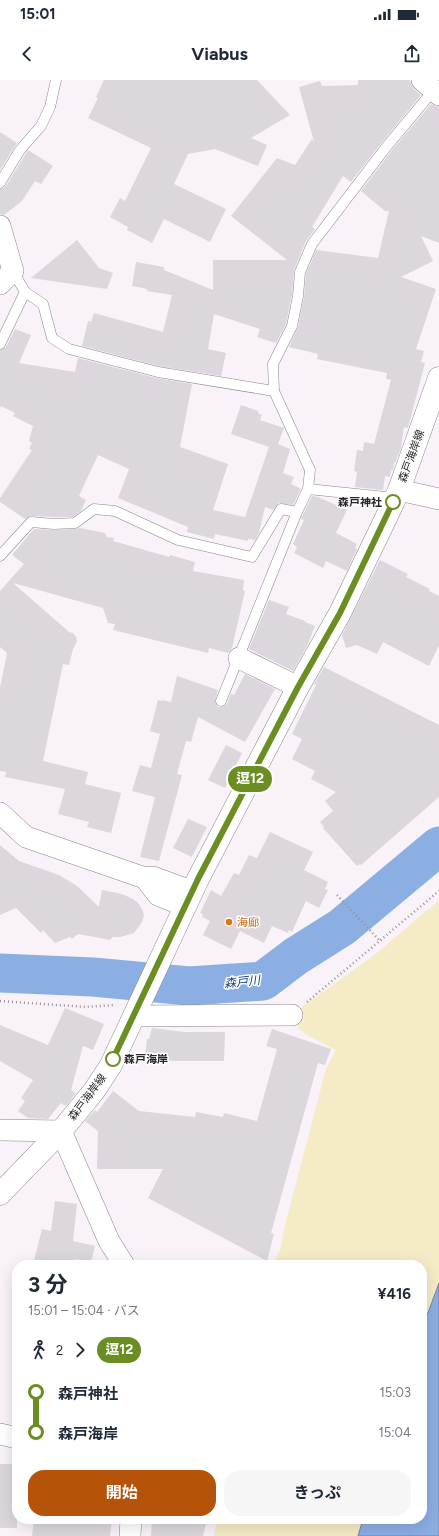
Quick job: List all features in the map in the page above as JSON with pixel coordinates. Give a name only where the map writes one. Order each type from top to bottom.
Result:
[{"type":"main road","name":"森戸海岸線","points":[[0,1194],[60,1131],[94,1091],[111,1064],[184,907],[298,687],[340,613],[397,494],[439,378]]},
{"type":"street","points":[[0,226],[7,277]]},
{"type":"street","points":[[397,494],[439,500]]},
{"type":"street","points":[[238,658],[298,687]]},
{"type":"street","points":[[0,813],[26,837],[145,878],[158,895],[184,907]]},
{"type":"street","points":[[134,1016],[292,1015]]},
{"type":"street","points":[[0,1130],[60,1131],[109,1241],[121,1260]]},
{"type":"street","points":[[0,1434],[12,1437]]},
{"type":"street","points":[[130,1536],[131,1524]]},
{"type":"lane","points":[[0,183],[20,150],[41,126],[50,107],[56,80]]},
{"type":"lane","points":[[221,701],[297,512],[308,489],[310,470],[274,391],[273,364],[292,326],[298,296],[300,272],[312,244],[431,89]]},
{"type":"lane","points":[[7,277],[25,292],[43,304],[52,338],[68,349],[158,372],[274,391]]},
{"type":"lane","points":[[0,344],[25,292]]},
{"type":"lane","points":[[308,489],[397,494]]},
{"type":"lane","points":[[0,556],[31,522],[54,524],[75,523],[94,509],[115,511],[178,540],[252,557],[281,509],[297,512]]},
{"type":"path","points":[[292,1015],[379,940],[439,891]]},
{"type":"path","points":[[337,895],[379,940]]},
{"type":"path","points":[[0,1001],[86,1007],[114,1005],[112,1010]]},
{"type":"sand","points":[[439,900],[439,1406],[427,1438],[427,1260],[275,1260],[280,1251],[285,1225],[326,1069],[336,1050],[305,1034],[298,1028],[298,1017],[302,1007],[377,953]]},
{"type":"sand","points":[[216,1524],[398,1524],[394,1536],[214,1536]]},
{"type":"water","points":[[439,1283],[439,1536],[358,1536],[362,1524],[427,1524],[427,1315]]},
{"type":"building","points":[[104,80],[257,80],[290,115],[251,138],[267,145],[258,166],[215,149],[188,154],[174,184],[226,209],[210,242],[164,219],[152,243],[127,230],[128,227],[110,217],[120,198],[125,201],[151,148],[88,118],[98,98],[96,97]]},
{"type":"building","points":[[358,80],[410,80],[414,89],[421,95],[351,182],[343,176],[312,227],[315,229],[306,241],[294,270],[292,295],[286,324],[276,343],[257,337],[260,329],[214,314],[208,349],[226,353],[221,376],[159,366],[82,346],[88,321],[91,322],[94,313],[163,332],[172,295],[147,291],[147,289],[132,286],[136,262],[164,267],[164,270],[213,290],[213,260],[287,260],[231,216],[277,158],[295,165],[312,139],[314,142],[299,87],[320,81],[322,86],[358,85]]},
{"type":"building","points":[[431,104],[439,107],[439,243],[421,236],[433,261],[401,277],[436,289],[416,349],[424,351],[421,362],[425,363],[408,428],[404,427],[401,448],[394,463],[393,470],[391,470],[390,477],[385,476],[383,490],[355,487],[357,472],[354,471],[357,450],[363,451],[364,442],[374,444],[391,380],[386,379],[387,373],[317,359],[318,354],[289,347],[298,327],[304,297],[306,274],[316,250],[378,258],[389,211],[385,211],[361,191],[392,150]]},
{"type":"building","points":[[0,132],[17,143],[0,170]]},
{"type":"building","points":[[28,150],[53,166],[41,184],[35,181],[22,201],[4,215],[0,214],[0,189],[6,186]]},
{"type":"building","points":[[77,240],[99,268],[113,273],[107,289],[31,278]]},
{"type":"building","points":[[15,329],[31,335],[19,363],[75,372],[78,358],[156,378],[192,384],[180,447],[228,464],[213,510],[245,517],[269,447],[231,434],[241,405],[258,411],[258,413],[262,415],[260,420],[284,428],[278,444],[290,449],[283,473],[294,477],[291,484],[301,489],[293,505],[279,503],[273,510],[265,507],[259,533],[255,540],[248,539],[248,541],[215,534],[214,539],[187,532],[188,527],[118,498],[129,469],[98,455],[79,496],[86,500],[81,511],[73,517],[31,516],[25,519],[0,502],[0,498],[32,450],[29,449],[32,443],[29,441],[33,426],[13,416],[15,413],[1,406],[0,408],[0,350],[6,347]]},
{"type":"building","points":[[312,496],[318,497],[347,510],[336,533],[357,544],[355,548],[357,549],[347,571],[326,561],[323,568],[294,553],[297,547],[293,544],[304,520],[301,519]]},
{"type":"building","points":[[80,528],[105,533],[107,537],[114,538],[113,541],[169,557],[170,555],[195,562],[193,571],[244,580],[243,590],[245,591],[232,648],[228,653],[209,648],[208,653],[113,630],[115,624],[108,623],[103,608],[13,583],[76,637],[77,641],[73,649],[69,665],[63,664],[43,761],[88,772],[85,784],[121,793],[111,833],[87,827],[89,822],[58,814],[65,789],[5,777],[6,772],[0,771],[0,688],[7,653],[0,647],[0,591],[24,564],[12,555],[34,529],[54,530]]},
{"type":"building","points":[[380,560],[408,574],[406,577],[430,589],[429,591],[439,596],[439,645],[429,666],[383,642],[377,654],[357,645],[346,648],[342,635]]},
{"type":"building","points":[[269,600],[289,607],[286,614],[315,626],[308,644],[293,671],[249,649]]},
{"type":"building","points":[[324,667],[439,725],[439,797],[361,865],[360,864],[357,866],[323,828],[324,827],[320,822],[333,811],[325,801],[336,792],[311,779],[315,771],[292,759],[302,739],[292,734],[316,685],[314,684]]},
{"type":"building","points":[[245,674],[275,689],[245,742],[198,717],[191,742],[186,741],[177,774],[182,775],[159,861],[140,857],[155,797],[132,791],[140,765],[151,768],[160,734],[150,731],[158,700],[171,702],[177,676],[218,690],[215,702],[218,707],[222,707],[227,704],[231,694],[234,695]]},
{"type":"building","points":[[226,745],[242,753],[225,788],[208,780]]},
{"type":"building","points":[[188,819],[207,827],[192,857],[173,848]]},
{"type":"building","points":[[270,832],[313,852],[304,870],[328,882],[325,889],[328,890],[319,908],[306,901],[292,932],[289,930],[288,933],[272,926],[264,943],[240,931],[231,949],[203,935],[210,921],[202,917],[203,914],[200,913],[211,890],[221,896],[234,873],[239,875],[249,855],[257,858]]},
{"type":"building","points":[[0,845],[19,861],[59,875],[77,886],[99,907],[102,890],[122,894],[133,899],[142,909],[144,915],[142,922],[134,933],[120,937],[113,937],[110,940],[78,934],[72,939],[70,937],[55,943],[43,930],[41,933],[16,908],[0,915]]},
{"type":"building","points":[[65,1008],[104,1024],[93,1050],[83,1046],[71,1090],[76,1093],[66,1106],[61,1103],[48,1119],[28,1118],[18,1111],[25,1101],[21,1098],[33,1080],[0,1061],[0,1025],[48,1045]]},
{"type":"building","points":[[152,1028],[185,1032],[225,1032],[224,1061],[174,1061],[145,1057],[147,1039],[149,1039]]},
{"type":"building","points":[[272,1029],[331,1049],[325,1065],[318,1063],[271,1233],[274,1234],[267,1260],[148,1198],[163,1169],[97,1169],[98,1131],[85,1121],[95,1110],[97,1112],[113,1091],[139,1111],[195,1117],[196,1112],[223,1117],[224,1113],[257,1121],[277,1049],[266,1046]]},
{"type":"building","points":[[55,1201],[77,1204],[73,1241],[95,1246],[92,1260],[34,1260],[42,1229],[51,1231]]},
{"type":"building","points":[[0,1464],[12,1464],[12,1524],[17,1524],[17,1528],[0,1528]]},
{"type":"building","points":[[33,1524],[111,1524],[110,1536],[32,1536]]},
{"type":"building","points":[[152,1524],[206,1524],[203,1536],[151,1536]]},
{"type":"waterway","name":"森戸川","points":[[0,973],[93,977],[189,986],[263,981],[296,956],[342,927],[439,846]]},
{"type":"bus line","name":"逗12","points":[[113,1059],[198,879],[298,687],[340,613],[393,502]]},
{"type":"place","name":"森戸神社","points":[[393,502]]},
{"type":"place","name":"海廊","points":[[229,922]]},
{"type":"place","name":"森戸海岸","points":[[113,1059]]}]
